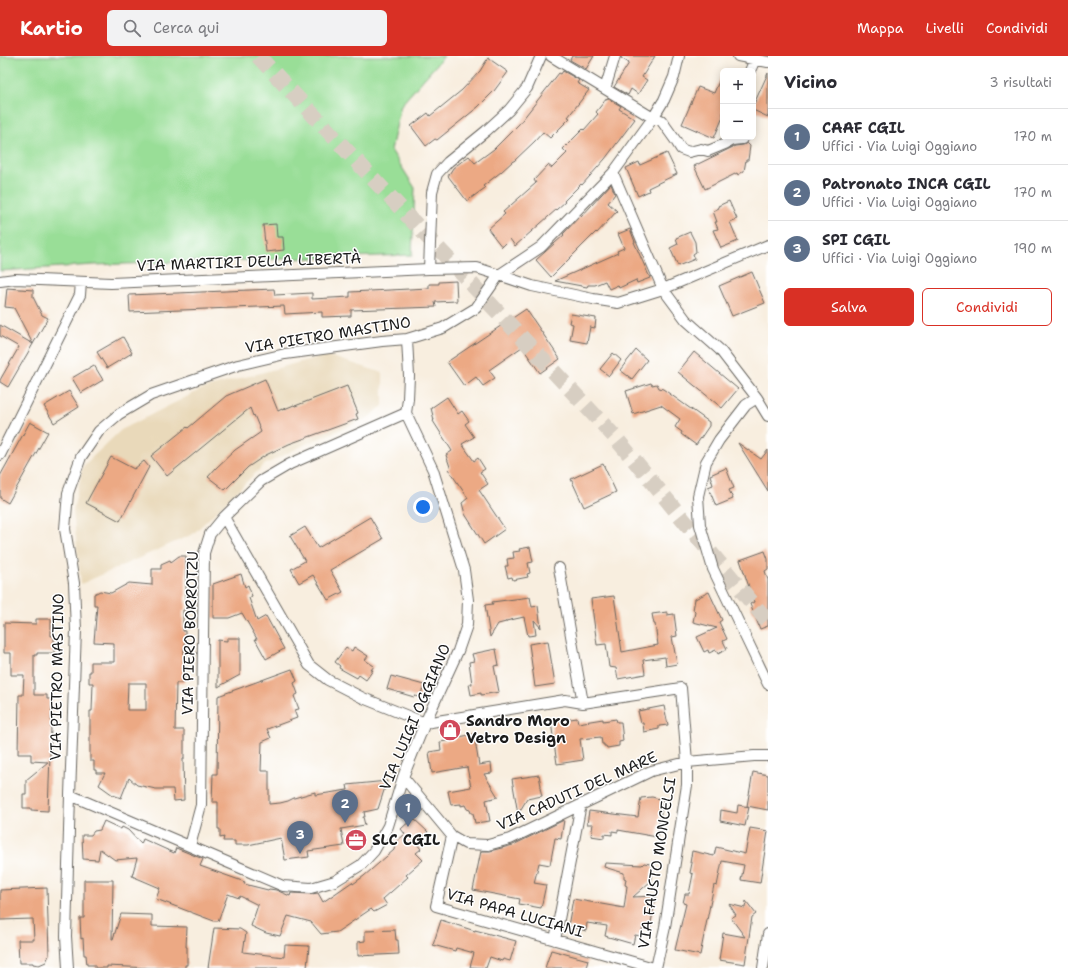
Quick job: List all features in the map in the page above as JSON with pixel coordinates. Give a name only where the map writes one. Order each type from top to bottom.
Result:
[{"type":"street","points":[[429,269],[432,192],[437,174],[448,162],[509,110],[527,88],[541,56]]},
{"type":"street","points":[[551,56],[653,118],[661,120],[681,149],[689,152],[701,149],[708,151],[732,140]]},
{"type":"street","points":[[605,89],[615,56]]},
{"type":"street","points":[[499,274],[541,247],[613,173],[653,118],[664,100],[674,77],[680,56]]},
{"type":"street","points":[[738,56],[768,62]]},
{"type":"street","points":[[751,68],[755,59]]},
{"type":"street","points":[[613,173],[663,289],[686,320],[720,350],[757,398],[768,416]]},
{"type":"street","name":"VIA MARTIRI DELLA LIBERTÀ","points":[[0,281],[15,279],[111,283],[477,268],[532,286],[618,303],[663,289],[768,245]]},
{"type":"street","name":"VIA PIETRO MASTINO","points":[[68,968],[66,936],[76,630],[74,583],[65,529],[68,493],[82,457],[99,431],[119,414],[151,395],[238,365],[285,354],[407,339],[443,328],[476,308],[499,274]]},
{"type":"street","points":[[0,455],[80,295],[81,282]]},
{"type":"street","points":[[406,413],[409,376],[407,339]]},
{"type":"street","points":[[757,398],[746,405],[719,440],[706,462],[698,496],[700,525],[713,569],[768,684]]},
{"type":"street","name":"VIA PIERO BORROTZU","points":[[190,846],[201,806],[204,553],[210,534],[224,517],[261,481],[290,464],[406,413]]},
{"type":"street","name":"VIA LUIGI OGGIANO","points":[[70,795],[283,886],[311,888],[335,880],[361,865],[374,851],[388,826],[403,777],[425,723],[458,651],[467,625],[468,600],[464,570],[433,470],[406,413]]},
{"type":"street","points":[[224,517],[309,665],[328,680],[363,698],[425,723],[565,700],[583,703],[559,568]]},
{"type":"street","name":"VIA FAUSTO MONCELSI","points":[[583,703],[681,688],[687,762],[687,785],[664,927],[655,968]]},
{"type":"street","name":"VIA CADUTI DEL MARE","points":[[403,777],[452,836],[466,844],[488,845],[510,839],[651,771],[687,762],[768,756]]},
{"type":"street","points":[[555,940],[581,804]]},
{"type":"street","name":"VIA PAPA LUCIANI","points":[[452,836],[436,906],[655,968]]},
{"type":"street","points":[[763,968],[768,934]]},
{"type":"shaded area","points":[[326,355],[383,373],[383,406],[368,418],[308,443],[264,465],[193,534],[81,584],[73,511],[83,466],[121,430],[202,389]]},
{"type":"green space","points":[[0,56],[444,56],[401,105],[391,150],[415,188],[412,255],[93,265],[0,271]]},
{"type":"building","points":[[572,56],[594,56],[586,69],[570,60]]},
{"type":"building","points":[[621,56],[655,56],[642,77],[647,80],[638,94],[631,89],[628,95],[614,87],[629,63],[621,58]]},
{"type":"building","points":[[488,58],[508,72],[494,91],[478,107],[437,140],[435,139],[426,146],[411,126],[428,113],[430,116],[462,90],[480,71]]},
{"type":"building","points":[[563,71],[579,80],[577,83],[589,90],[568,117],[570,118],[550,138],[543,132],[514,161],[483,186],[485,188],[467,201],[448,176],[453,168],[469,156],[475,163],[494,149],[519,124],[559,73],[561,74]]},
{"type":"building","points":[[768,73],[768,117],[756,111],[756,99]]},
{"type":"building","points":[[720,79],[720,124],[714,138],[682,124],[698,87],[714,93]]},
{"type":"building","points":[[607,98],[621,106],[619,109],[635,119],[605,159],[582,185],[581,184],[564,201],[565,202],[515,246],[510,239],[502,247],[488,229],[505,214],[503,212],[536,183],[534,180],[548,165],[552,168],[567,153],[563,149],[583,129],[584,130],[598,114],[596,112]]},
{"type":"building","points":[[747,143],[750,146],[748,160],[746,160],[744,171],[705,189],[694,166],[735,146]]},
{"type":"building","points":[[667,153],[677,174],[648,188],[649,191],[638,196],[626,168],[639,162],[640,165]]},
{"type":"building","points":[[611,184],[615,194],[608,203],[617,211],[597,233],[596,232],[551,277],[536,260],[564,235],[563,234],[580,216],[581,217]]},
{"type":"building","points":[[729,201],[737,219],[730,222],[738,241],[721,248],[713,230],[718,229],[713,211],[719,208],[718,206]]},
{"type":"building","points":[[276,224],[277,237],[283,237],[284,250],[266,252],[263,225]]},
{"type":"building","points":[[630,229],[634,242],[650,278],[637,283],[636,280],[619,288],[618,285],[609,289],[605,281],[595,285],[588,285],[587,287],[555,281],[618,253],[617,251],[624,248],[618,234]]},
{"type":"building","points":[[690,232],[695,242],[696,252],[693,254],[695,259],[678,266],[670,248],[678,244],[676,238]]},
{"type":"building","points":[[752,272],[765,303],[732,316],[719,286]]},
{"type":"building","points":[[456,281],[457,301],[435,302],[436,307],[351,310],[351,316],[322,317],[322,312],[285,314],[284,306],[130,312],[129,295],[274,289],[275,295],[312,293],[312,299],[350,297],[350,292],[429,288],[429,284]]},
{"type":"building","points":[[7,288],[33,290],[33,297],[42,315],[48,318],[33,344],[14,308],[5,307]]},
{"type":"building","points":[[526,309],[560,359],[540,373],[522,347],[489,370],[495,378],[483,386],[476,377],[464,386],[447,362]]},
{"type":"building","points":[[571,314],[596,318],[595,328],[590,327],[587,343],[570,340],[573,324],[569,323]]},
{"type":"building","points":[[0,325],[33,344],[8,387],[0,382],[0,380],[19,347],[0,336]]},
{"type":"building","points":[[123,337],[132,353],[107,368],[97,352]]},
{"type":"building","points":[[636,350],[647,360],[632,379],[620,370]]},
{"type":"building","points":[[694,352],[738,389],[722,408],[678,372]]},
{"type":"building","points":[[613,353],[621,360],[609,376],[600,369]]},
{"type":"building","points":[[94,365],[103,380],[81,393],[72,378]]},
{"type":"building","points":[[265,379],[278,411],[347,386],[358,413],[356,414],[358,419],[289,444],[266,455],[248,467],[225,490],[208,477],[235,450],[261,432],[250,408],[167,476],[151,456],[187,427],[188,428],[226,396]]},
{"type":"building","points":[[651,383],[652,385],[657,384],[659,388],[663,389],[709,422],[709,426],[696,445],[681,434],[682,432],[675,427],[680,419],[661,405],[633,414],[626,391]]},
{"type":"building","points":[[69,391],[79,407],[54,423],[44,406]]},
{"type":"building","points":[[447,397],[458,414],[462,411],[469,421],[465,424],[474,437],[462,444],[474,461],[478,458],[485,469],[480,472],[488,484],[479,490],[505,529],[484,544],[465,514],[462,503],[468,498],[448,469],[450,467],[446,455],[452,451],[433,421],[431,408]]},
{"type":"building","points":[[30,422],[48,432],[8,503],[0,498],[0,476]]},
{"type":"building","points":[[738,443],[761,459],[768,450],[768,491]]},
{"type":"building","points":[[111,457],[134,469],[144,461],[149,467],[120,521],[86,503]]},
{"type":"building","points":[[603,464],[616,492],[584,507],[571,479]]},
{"type":"building","points":[[726,468],[734,488],[729,490],[733,499],[716,506],[708,487],[713,485],[710,475]]},
{"type":"building","points":[[370,517],[383,539],[330,570],[343,592],[328,600],[313,575],[299,583],[291,569],[305,561],[290,536],[305,527],[318,548]]},
{"type":"building","points":[[530,547],[533,562],[528,563],[530,573],[527,574],[528,577],[513,580],[512,577],[508,578],[505,566],[508,566],[507,559],[514,558],[513,552]]},
{"type":"building","points":[[765,551],[768,559],[768,569],[765,571],[768,580],[768,626],[760,629],[750,604],[754,602],[740,560]]},
{"type":"building","points":[[179,556],[186,556],[186,610],[183,610],[183,631],[185,631],[184,683],[176,683],[175,730],[184,730],[184,800],[174,801],[173,789],[156,789],[137,785],[129,778],[121,798],[113,795],[99,785],[105,773],[96,773],[96,770],[94,770],[94,761],[90,761],[90,711],[92,711],[93,683],[89,683],[91,662],[114,662],[114,643],[94,642],[97,605],[94,605],[94,594],[100,591],[111,593],[129,583],[152,585],[152,569],[161,569],[161,564],[170,560],[171,562]],"holes":[[[128,683],[146,683],[146,710],[127,710]]]},
{"type":"building","points":[[241,574],[245,587],[248,585],[252,596],[249,598],[257,621],[266,616],[284,649],[266,659],[255,639],[257,639],[242,613],[229,618],[213,618],[213,584]]},
{"type":"building","points":[[709,592],[722,620],[719,622],[727,639],[723,641],[727,649],[718,654],[716,650],[709,653],[708,650],[704,652],[697,637],[717,628],[693,622],[695,599]]},
{"type":"building","points":[[614,596],[622,652],[658,645],[652,614],[667,612],[667,615],[674,614],[677,636],[672,637],[677,664],[666,666],[665,657],[643,660],[645,674],[618,679],[616,668],[609,667],[606,644],[597,645],[591,599]]},
{"type":"building","points":[[530,597],[532,607],[538,606],[541,628],[534,620],[536,635],[528,636],[524,617],[498,624],[490,637],[485,605],[493,604],[492,602]]},
{"type":"building","points":[[36,619],[51,619],[51,636],[54,636],[54,653],[37,653],[37,655],[34,655],[34,695],[47,695],[47,699],[52,699],[48,811],[23,808],[23,794],[26,794],[26,780],[48,762],[31,761],[31,754],[18,754],[19,695],[23,695],[24,675],[11,675],[11,653],[4,653],[4,623],[36,624]]},
{"type":"building","points":[[227,638],[240,638],[240,675],[218,687],[218,640],[227,641]]},
{"type":"building","points":[[548,641],[555,684],[535,687],[529,644]]},
{"type":"building","points":[[346,647],[352,651],[354,647],[368,656],[365,660],[374,666],[366,680],[359,675],[357,678],[339,668],[340,666],[335,662]]},
{"type":"building","points":[[496,649],[499,665],[494,666],[499,692],[471,695],[469,684],[472,684],[469,662],[474,661],[472,654]]},
{"type":"building","points":[[292,669],[297,681],[294,683],[298,694],[294,696],[299,709],[294,710],[297,718],[267,729],[271,738],[262,742],[261,771],[269,771],[269,804],[288,801],[315,792],[315,795],[348,790],[347,785],[387,781],[378,809],[364,812],[365,817],[363,817],[365,825],[341,829],[344,846],[308,851],[309,857],[285,860],[281,838],[248,845],[235,845],[235,841],[223,841],[224,837],[220,838],[220,829],[218,829],[218,802],[212,802],[213,774],[217,774],[218,696]]},
{"type":"building","points":[[391,676],[424,685],[420,697],[414,697],[387,689]]},
{"type":"building","points":[[664,706],[668,725],[659,726],[659,729],[644,732],[643,723],[641,723],[638,711]]},
{"type":"building","points":[[577,718],[578,723],[603,719],[603,721],[616,719],[617,722],[621,722],[623,741],[619,742],[619,746],[607,748],[604,744],[602,744],[601,737],[580,739],[583,760],[557,764],[551,722]]},
{"type":"building","points":[[474,734],[479,765],[491,763],[492,773],[484,774],[498,797],[486,800],[490,821],[475,823],[473,813],[467,809],[465,805],[451,805],[448,791],[471,787],[467,767],[432,773],[429,752],[441,750],[440,742],[454,740],[454,738]]},
{"type":"building","points":[[753,772],[768,775],[768,810],[747,806]]},
{"type":"building","points":[[539,775],[542,796],[527,799],[518,814],[512,779]]},
{"type":"building","points":[[652,797],[663,800],[657,837],[618,830],[618,832],[612,831],[612,835],[604,834],[604,838],[591,836],[593,824],[587,824],[589,811],[638,817],[641,798]]},
{"type":"building","points":[[738,805],[749,807],[745,826],[720,821],[721,810],[737,813]]},
{"type":"building","points":[[413,818],[428,832],[417,844],[421,849],[416,853],[423,860],[406,875],[408,877],[383,899],[387,905],[374,912],[371,909],[337,932],[321,934],[311,922],[288,916],[280,936],[266,933],[251,926],[258,905],[240,896],[239,898],[228,894],[218,921],[214,921],[156,899],[160,888],[132,876],[137,858],[115,860],[100,849],[98,860],[83,859],[82,835],[91,835],[94,831],[100,830],[104,821],[121,829],[122,827],[128,830],[141,844],[143,839],[174,853],[176,848],[203,859],[200,866],[245,882],[244,884],[268,890],[276,890],[290,896],[291,893],[318,893],[323,902],[352,882],[353,884],[364,876],[394,850],[395,843],[405,834],[401,829]]},
{"type":"building","points":[[564,820],[561,839],[555,838],[550,865],[539,863],[534,883],[546,885],[541,908],[519,904],[520,899],[473,890],[481,851],[490,851],[513,845]]},
{"type":"building","points":[[750,828],[768,831],[760,883],[741,880],[744,865],[722,861],[717,886],[714,885],[700,955],[675,950],[686,904],[683,903],[685,894],[689,894],[693,874],[690,873],[692,851],[714,856],[716,847],[745,854]]},
{"type":"building","points":[[605,863],[642,865],[644,863],[650,864],[653,867],[651,881],[633,897],[656,896],[650,928],[643,927],[641,936],[635,935],[633,944],[605,936],[607,926],[587,923],[586,931],[568,926],[573,899],[624,908],[627,886],[625,885],[626,879],[624,878],[624,873],[604,867]]},
{"type":"building","points":[[84,880],[113,880],[112,939],[121,914],[152,915],[152,926],[187,927],[187,965],[185,965],[185,968],[107,966],[107,968],[95,968],[95,965],[87,965],[86,955],[84,955],[83,938],[81,939],[80,918],[84,918]]},
{"type":"building","points":[[47,888],[49,955],[46,962],[39,965],[33,963],[19,963],[18,940],[34,940],[33,919],[0,920],[0,890]]},
{"type":"building","points":[[746,901],[756,914],[752,917],[745,964],[719,960],[723,933],[745,937],[731,918],[736,915],[729,904],[745,908]]},
{"type":"building","points":[[441,920],[475,931],[516,941],[510,961],[503,959],[502,961],[490,957],[486,968],[470,967],[474,953],[456,948],[455,951],[433,945]]},
{"type":"building","points":[[214,928],[240,929],[246,933],[243,952],[284,957],[285,945],[309,946],[307,968],[208,968]]},
{"type":"building","points":[[395,930],[396,940],[398,940],[399,954],[358,956],[358,942],[365,941],[365,931]]},
{"type":"building","points":[[551,950],[588,960],[586,968],[545,968]]},
{"type":"tunnel","points":[[258,56],[615,437],[768,622]]},
{"type":"place","name":"Sandro Moro Vetro Design","points":[[450,730]]},
{"type":"place","name":"Patronato INCA CGIL","points":[[345,823]]},
{"type":"place","name":"CAAF CGIL","points":[[408,827]]},
{"type":"place","name":"SLC CGIL","points":[[356,840]]},
{"type":"place","name":"SPI CGIL","points":[[300,854]]}]
